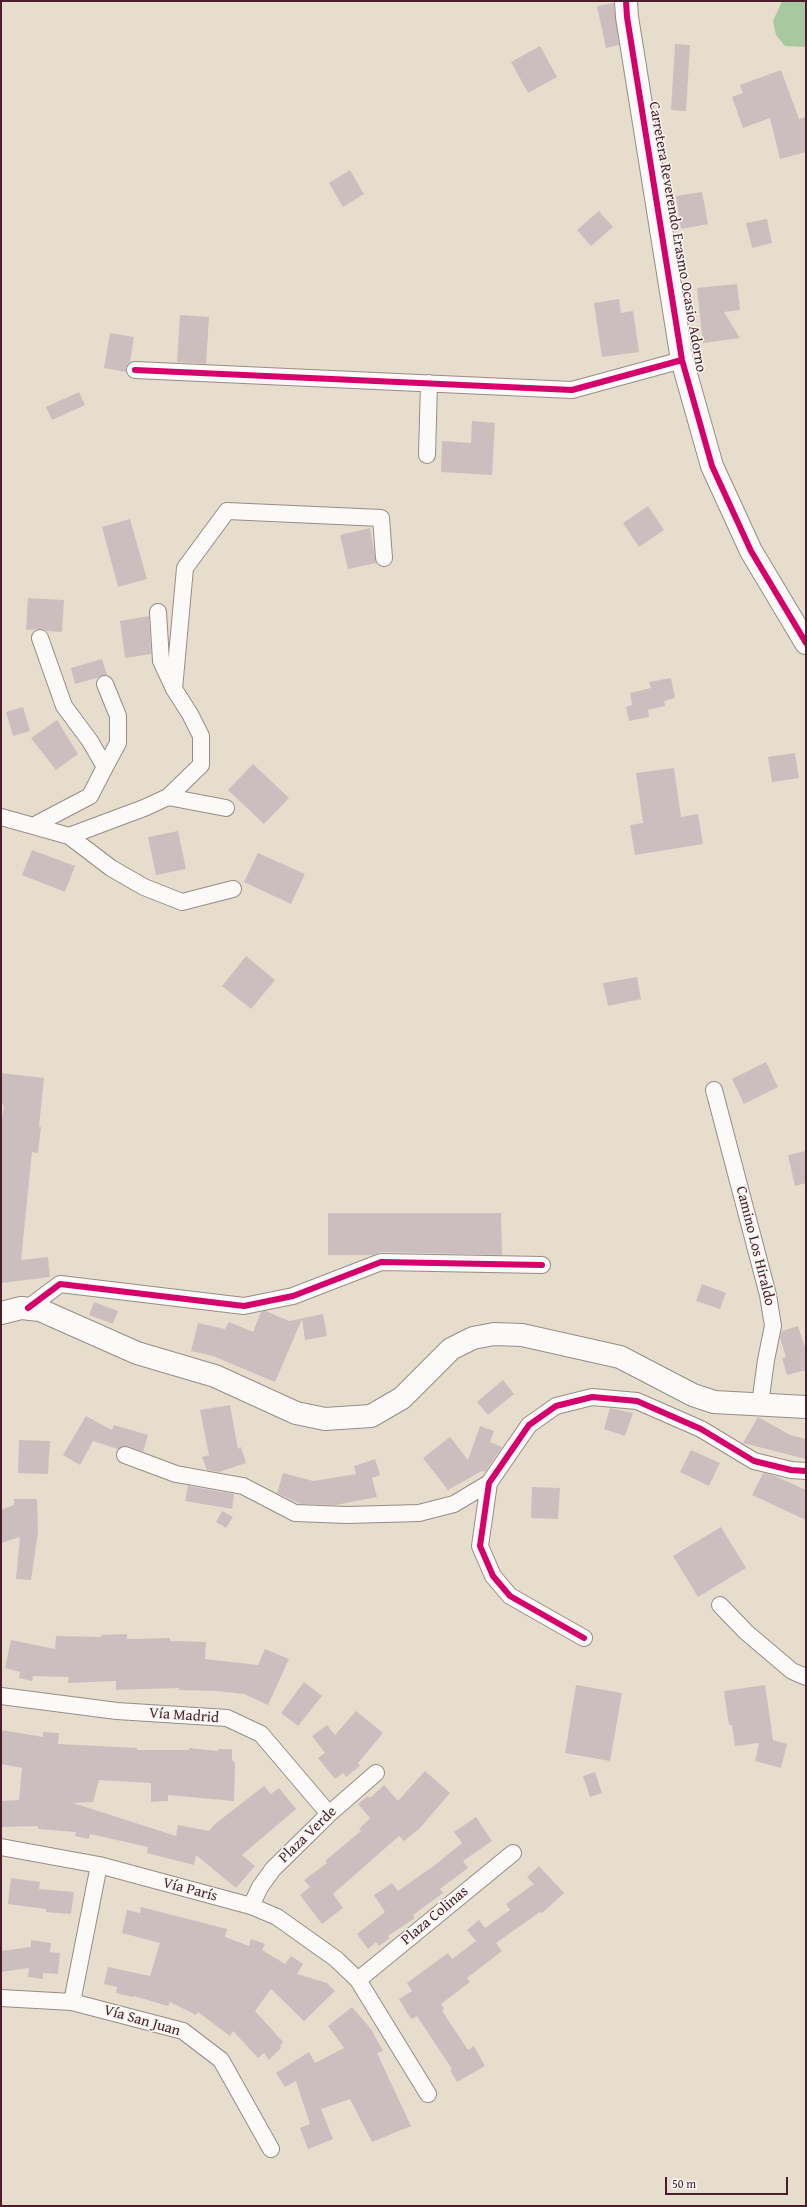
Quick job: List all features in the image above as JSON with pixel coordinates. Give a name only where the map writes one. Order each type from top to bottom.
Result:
[{"type":"main road","name":"Carretera Reverendo Erasmo Ocasio Adorno","points":[[626,1],[627,18],[682,360],[712,466],[751,551],[806,643]]},
{"type":"main road","points":[[1,1313],[21,1308],[40,1310],[137,1352],[215,1376],[296,1413],[325,1419],[371,1416],[402,1398],[451,1349],[473,1338],[494,1334],[522,1335],[620,1357],[693,1395],[714,1402],[806,1407]]},
{"type":"street","points":[[135,370],[572,390],[682,360]]},
{"type":"street","points":[[427,456],[429,383]]},
{"type":"street","points":[[174,689],[185,568],[227,511],[381,518],[384,558]]},
{"type":"street","points":[[69,836],[144,808],[168,796],[201,765],[201,736],[190,714],[174,689],[161,661],[158,612]]},
{"type":"street","points":[[40,638],[64,706],[105,767]]},
{"type":"street","points":[[33,826],[90,796],[118,743],[118,716],[105,684]]},
{"type":"street","points":[[168,796],[226,808]]},
{"type":"street","points":[[1,817],[69,836],[111,868],[144,887],[182,902],[233,889]]},
{"type":"street","name":"Camino Los Hiraldo","points":[[714,1090],[768,1295],[773,1326],[766,1360],[760,1404]]},
{"type":"street","points":[[28,1308],[60,1284],[244,1306],[293,1296],[381,1262],[542,1266]]},
{"type":"street","points":[[584,1638],[510,1596],[493,1576],[480,1546],[490,1483],[529,1425],[556,1406],[592,1397],[637,1400],[701,1429],[754,1461],[791,1470],[806,1471]]},
{"type":"street","points":[[125,1455],[176,1474],[243,1486],[295,1513],[347,1515],[419,1513],[454,1504],[490,1483]]},
{"type":"street","points":[[720,1605],[746,1632],[792,1671],[806,1678]]},
{"type":"street","name":"Vía Madrid","points":[[1,1696],[116,1711],[227,1718],[261,1734],[329,1814]]},
{"type":"street","name":"Plaza Verde","points":[[251,1906],[260,1887],[272,1869],[329,1814],[376,1773]]},
{"type":"street","name":"Vía París","points":[[1,1847],[99,1865],[251,1906],[277,1917],[336,1959],[358,1980],[428,2094]]},
{"type":"street","name":"Plaza Colinas","points":[[358,1980],[512,1853]]},
{"type":"street","points":[[72,2002],[99,1865]]},
{"type":"street","name":"Vía San Juan","points":[[1,1998],[72,2002],[183,2031],[221,2060],[271,2149]]},
{"type":"green space","points":[[782,1],[806,1],[806,47],[785,46],[776,35],[773,21]]},
{"type":"building","points":[[614,3],[619,45],[606,48],[597,6]]},
{"type":"building","points":[[675,44],[690,45],[686,111],[671,110]]},
{"type":"building","points":[[540,46],[557,77],[528,93],[511,62]]},
{"type":"building","points":[[781,70],[799,119],[806,117],[806,152],[780,159],[770,118],[743,128],[732,97],[743,93],[740,85]]},
{"type":"building","points":[[350,170],[364,194],[343,207],[329,183]]},
{"type":"building","points":[[702,192],[708,224],[681,229],[676,196]]},
{"type":"building","points":[[599,211],[613,227],[591,246],[577,230]]},
{"type":"building","points":[[767,219],[772,243],[752,248],[746,223]]},
{"type":"building","points":[[737,284],[740,310],[724,312],[740,338],[703,343],[697,288]]},
{"type":"building","points":[[619,299],[621,313],[633,311],[639,352],[602,357],[594,303]]},
{"type":"building","points":[[180,315],[209,317],[206,364],[177,362]]},
{"type":"building","points":[[110,333],[134,337],[130,362],[127,365],[126,372],[104,368]]},
{"type":"building","points":[[79,392],[85,405],[52,420],[46,407]]},
{"type":"building","points":[[472,421],[495,423],[492,475],[441,472],[442,441],[471,443]]},
{"type":"building","points":[[648,506],[664,530],[639,547],[623,523]]},
{"type":"building","points":[[130,519],[147,579],[118,587],[102,527]]},
{"type":"building","points":[[370,528],[376,563],[348,569],[340,535]]},
{"type":"building","points":[[28,598],[64,600],[62,632],[41,629],[26,630]]},
{"type":"building","points":[[149,616],[151,654],[125,658],[120,621]]},
{"type":"building","points":[[102,659],[107,675],[75,684],[71,668]]},
{"type":"building","points":[[671,678],[675,698],[664,701],[665,706],[648,710],[649,717],[629,721],[626,707],[632,705],[630,693],[651,688],[649,682]]},
{"type":"building","points":[[23,707],[30,731],[13,736],[6,712]]},
{"type":"building","points":[[57,720],[78,754],[56,770],[31,738]]},
{"type":"building","points":[[795,753],[799,778],[772,782],[768,757]]},
{"type":"building","points":[[253,764],[289,798],[264,824],[228,790]]},
{"type":"building","points":[[674,768],[681,817],[698,814],[703,844],[635,855],[630,825],[643,823],[636,773]]},
{"type":"building","points":[[178,831],[186,869],[156,875],[148,837]]},
{"type":"building","points":[[32,850],[75,866],[65,892],[22,875]]},
{"type":"building","points":[[258,853],[305,874],[291,904],[244,882]]},
{"type":"building","points":[[246,956],[275,980],[251,1009],[222,986]]},
{"type":"building","points":[[637,977],[641,999],[608,1006],[603,983]]},
{"type":"building","points":[[766,1062],[778,1087],[744,1104],[732,1079]]},
{"type":"building","points":[[1,1073],[44,1078],[38,1153],[32,1152],[21,1260],[48,1257],[50,1277],[2,1283],[1,1126],[4,1105],[1,1104]]},
{"type":"building","points":[[806,1151],[806,1183],[795,1186],[788,1155]]},
{"type":"building","points":[[328,1213],[501,1213],[502,1255],[381,1252],[373,1255],[328,1255]]},
{"type":"building","points":[[702,1284],[726,1293],[720,1309],[696,1301]]},
{"type":"building","points":[[94,1302],[118,1311],[113,1324],[89,1315]]},
{"type":"building","points":[[266,1311],[289,1321],[323,1314],[327,1336],[305,1340],[302,1319],[275,1382],[213,1356],[191,1351],[198,1323],[225,1329],[229,1322],[253,1332],[261,1312]]},
{"type":"building","points":[[798,1326],[806,1350],[806,1370],[787,1375],[782,1358],[786,1357],[780,1338],[782,1331]]},
{"type":"building","points":[[503,1380],[514,1394],[488,1415],[477,1402]]},
{"type":"building","points":[[230,1405],[238,1449],[241,1447],[246,1463],[219,1472],[207,1470],[202,1457],[209,1455],[200,1410]]},
{"type":"building","points":[[610,1408],[633,1413],[625,1436],[604,1429]]},
{"type":"building","points":[[86,1416],[112,1430],[114,1425],[148,1435],[143,1452],[128,1446],[118,1449],[93,1441],[80,1465],[63,1455]]},
{"type":"building","points":[[758,1417],[790,1435],[806,1439],[806,1459],[743,1443]]},
{"type":"building","points":[[480,1426],[494,1431],[490,1442],[502,1447],[485,1472],[482,1471],[448,1490],[423,1458],[450,1437],[468,1460]]},
{"type":"building","points":[[19,1440],[50,1441],[48,1474],[18,1473]]},
{"type":"building","points":[[691,1450],[720,1463],[709,1486],[680,1472]]},
{"type":"building","points":[[375,1459],[380,1475],[372,1478],[377,1497],[336,1505],[301,1504],[277,1493],[283,1473],[313,1481],[356,1474],[354,1466]]},
{"type":"building","points":[[763,1473],[775,1476],[806,1490],[806,1520],[752,1495]]},
{"type":"building","points":[[188,1486],[234,1494],[232,1509],[185,1501]]},
{"type":"building","points":[[532,1487],[560,1488],[558,1519],[531,1518]]},
{"type":"building","points":[[14,1499],[37,1499],[38,1532],[31,1580],[16,1579],[20,1537],[1,1543],[1,1510],[14,1505]]},
{"type":"building","points":[[222,1511],[233,1517],[226,1528],[216,1522]]},
{"type":"building","points":[[721,1527],[746,1568],[698,1597],[673,1556]]},
{"type":"building","points":[[127,1634],[127,1639],[170,1638],[170,1641],[206,1642],[205,1659],[258,1665],[265,1649],[289,1659],[268,1705],[244,1694],[216,1691],[179,1690],[179,1688],[116,1690],[116,1681],[68,1683],[69,1677],[33,1676],[32,1681],[19,1678],[20,1672],[5,1668],[11,1640],[55,1649],[56,1636],[101,1637],[101,1635]]},
{"type":"building","points":[[304,1682],[322,1696],[298,1726],[281,1713]]},
{"type":"building","points":[[576,1685],[622,1693],[610,1761],[565,1753]]},
{"type":"building","points":[[765,1685],[773,1740],[787,1744],[781,1768],[755,1761],[759,1743],[735,1746],[732,1725],[729,1725],[724,1691]]},
{"type":"building","points":[[356,1711],[383,1733],[358,1763],[360,1766],[346,1777],[343,1773],[335,1779],[318,1758],[325,1753],[312,1736],[327,1725],[335,1735]]},
{"type":"building","points":[[1,1730],[43,1737],[43,1732],[59,1733],[58,1744],[137,1748],[137,1750],[189,1750],[189,1748],[218,1751],[218,1749],[232,1749],[232,1760],[235,1763],[234,1801],[168,1795],[168,1801],[151,1802],[151,1783],[99,1780],[93,1802],[73,1803],[176,1836],[178,1825],[209,1831],[215,1824],[264,1786],[271,1794],[279,1788],[296,1809],[242,1855],[255,1866],[236,1888],[196,1855],[194,1865],[147,1853],[148,1847],[90,1834],[89,1839],[75,1836],[76,1832],[38,1829],[38,1826],[1,1827],[1,1801],[19,1800],[22,1768],[1,1764]]},
{"type":"building","points":[[425,1771],[450,1793],[420,1828],[404,1841],[399,1836],[333,1894],[343,1908],[322,1924],[300,1895],[310,1887],[304,1880],[327,1863],[325,1861],[361,1831],[359,1829],[370,1818],[358,1804],[368,1796],[370,1798],[384,1785],[398,1801]]},
{"type":"building","points":[[595,1772],[602,1793],[590,1797],[583,1776]]},
{"type":"building","points":[[476,1817],[492,1841],[463,1861],[468,1868],[440,1889],[443,1893],[413,1915],[415,1918],[388,1936],[390,1938],[379,1946],[376,1942],[368,1949],[357,1934],[385,1912],[374,1895],[392,1883],[398,1891],[435,1865],[462,1843],[454,1832]]},
{"type":"building","points":[[539,1866],[564,1893],[542,1913],[540,1912],[496,1943],[502,1951],[467,1978],[470,1982],[441,2004],[444,2009],[442,2011],[468,2050],[474,2046],[485,2066],[457,2082],[450,2070],[452,2069],[417,2016],[411,2019],[399,1999],[412,1991],[407,1983],[448,1953],[452,1959],[476,1941],[467,1930],[479,1920],[485,1928],[510,1910],[506,1904],[534,1884],[527,1877]]},
{"type":"building","points":[[11,1878],[40,1882],[39,1889],[74,1892],[71,1914],[46,1912],[46,1909],[8,1904]]},
{"type":"building","points":[[141,1907],[227,1929],[225,1937],[249,1946],[251,1939],[265,1944],[262,1950],[285,1964],[291,1956],[303,1964],[297,1974],[327,1983],[335,1991],[304,2021],[271,1989],[255,2011],[283,2042],[280,2046],[281,2048],[269,2060],[264,2053],[258,2058],[233,2031],[230,2036],[198,2012],[196,2015],[170,2002],[168,2006],[134,1996],[116,1993],[117,1987],[104,1984],[108,1967],[150,1976],[160,1943],[122,1933],[127,1910],[140,1913]]},
{"type":"building","points":[[31,1940],[51,1943],[50,1952],[60,1953],[58,1974],[43,1973],[43,1979],[28,1977],[29,1968],[1,1972],[1,1951],[31,1947]]},
{"type":"building","points":[[352,2007],[371,2029],[383,2051],[377,2053],[411,2126],[372,2142],[350,2099],[321,2109],[333,2139],[308,2149],[300,2128],[310,2124],[296,2081],[285,2087],[276,2073],[309,2052],[315,2063],[344,2048],[328,2026]]},
{"type":"cycle path","points":[[626,1],[627,17],[682,360],[712,466],[751,551],[806,643]]},
{"type":"cycle path","points":[[135,370],[572,390],[682,360]]},
{"type":"cycle path","points":[[28,1308],[60,1284],[244,1306],[293,1296],[381,1262],[542,1265]]},
{"type":"cycle path","points":[[584,1638],[510,1596],[493,1576],[480,1546],[489,1483],[529,1425],[556,1406],[592,1397],[637,1401],[701,1429],[754,1461],[791,1470],[806,1471]]}]
